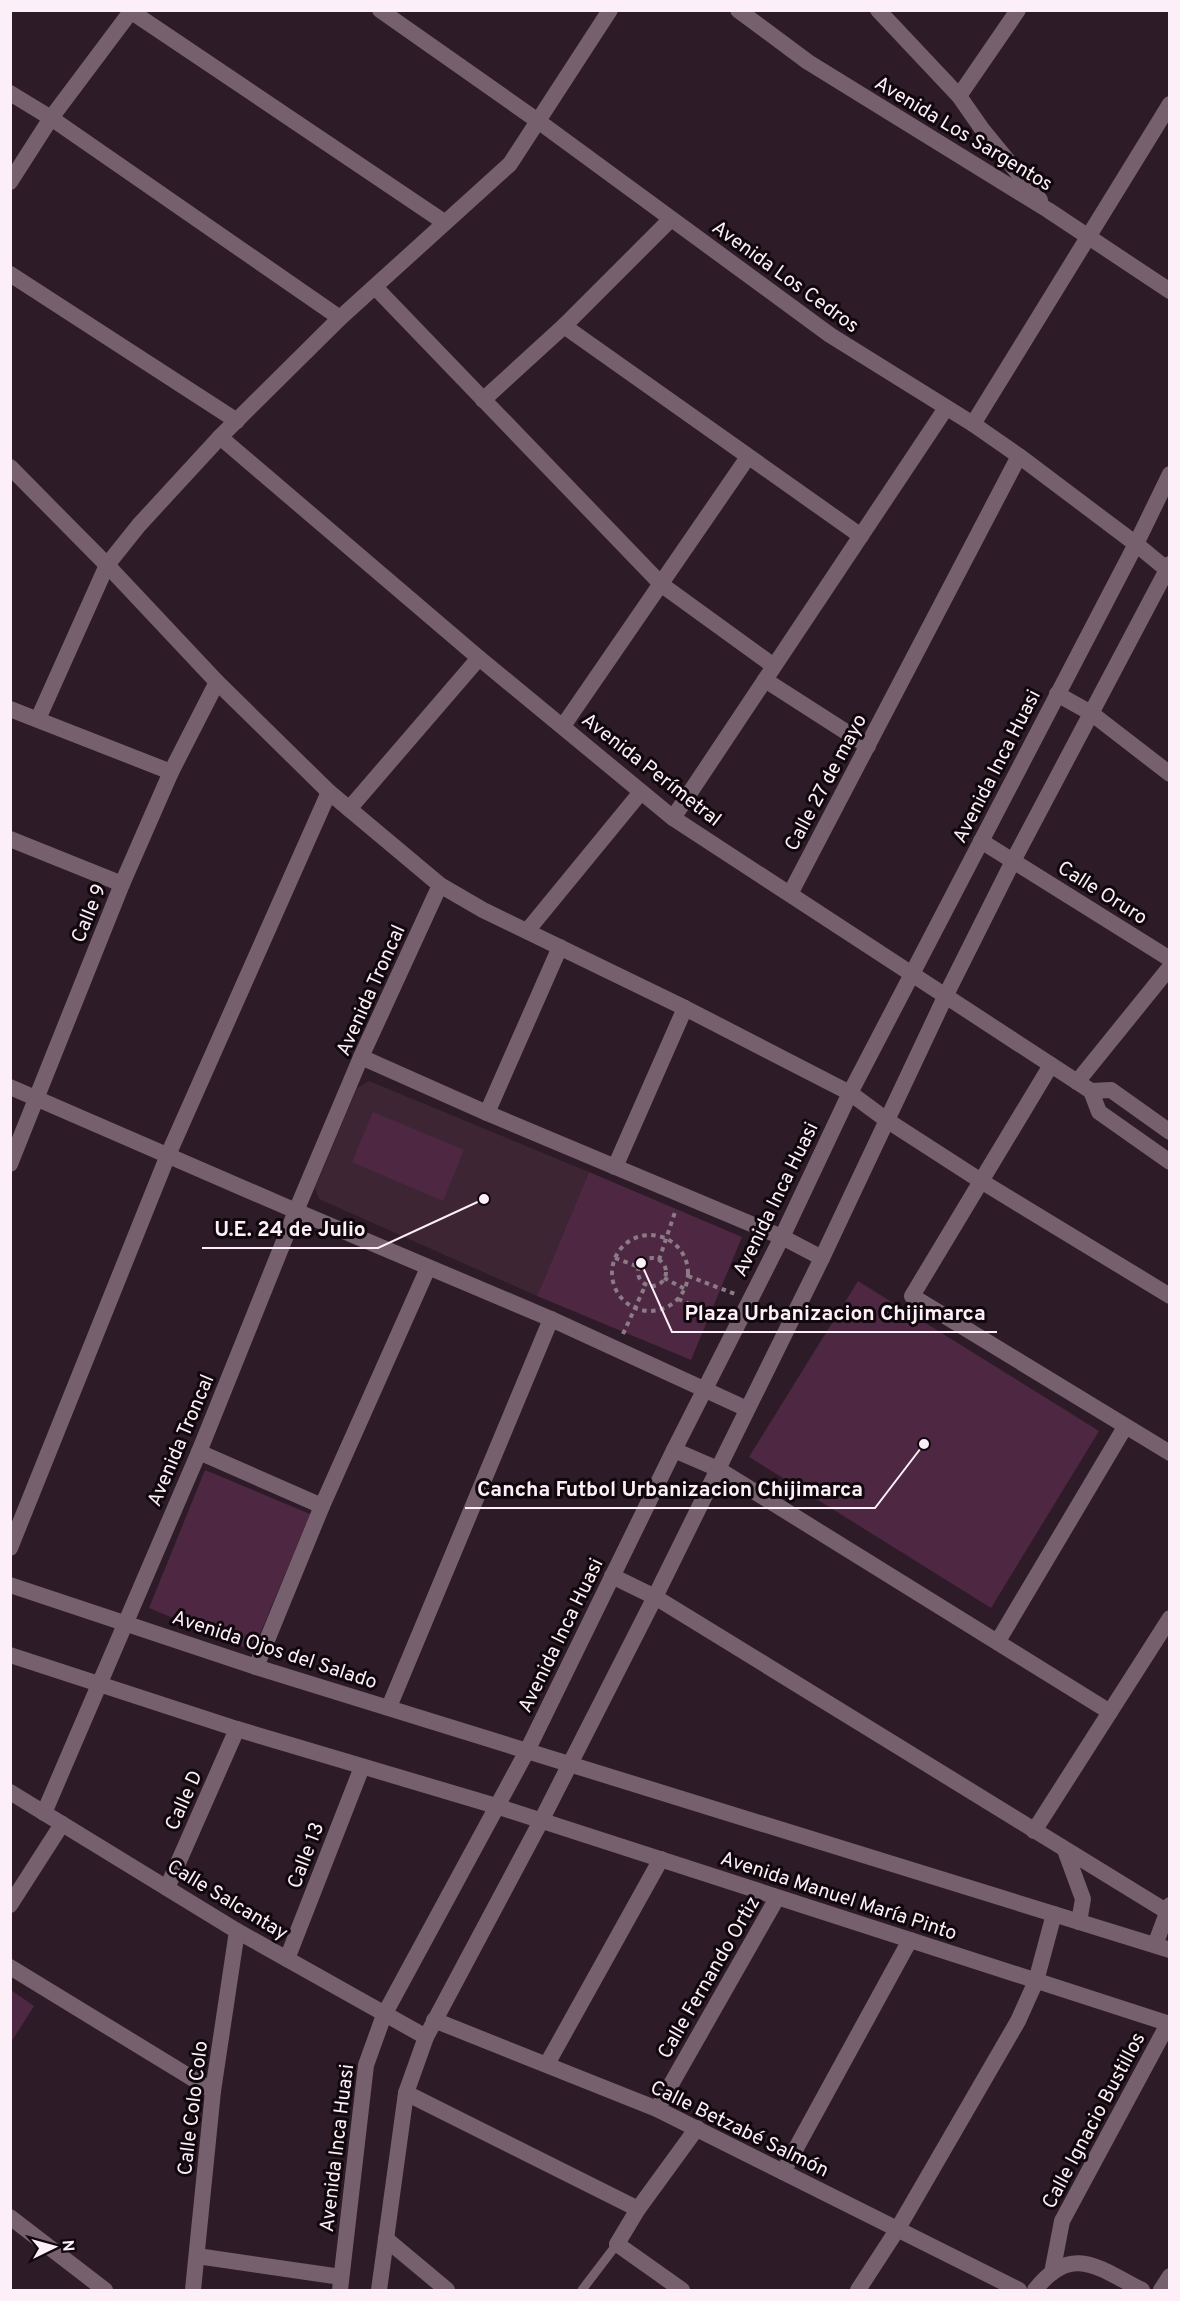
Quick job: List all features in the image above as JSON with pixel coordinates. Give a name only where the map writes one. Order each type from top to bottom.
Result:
[{"type":"street","name":"Avenida Los Cedros","points":[[380,10],[538,121],[830,335],[973,424],[1169,568]]},
{"type":"street","points":[[38,719],[107,565],[139,525],[220,437],[340,318],[510,164],[610,10]]},
{"type":"street","name":"Avenida Los Sargentos","points":[[738,10],[808,62],[1089,235],[1170,291]]},
{"type":"street","points":[[878,10],[959,96],[982,129],[1048,210]]},
{"type":"street","points":[[959,96],[1018,10]]},
{"type":"street","points":[[10,182],[51,118],[131,11],[444,222]]},
{"type":"street","points":[[10,93],[51,118],[340,318]]},
{"type":"street","points":[[973,424],[1170,104]]},
{"type":"street","points":[[483,400],[564,326],[671,219]]},
{"type":"street","points":[[10,274],[237,421]]},
{"type":"street","points":[[375,287],[662,585],[774,666]]},
{"type":"street","points":[[564,326],[861,536]]},
{"type":"street","points":[[674,818],[946,408]]},
{"type":"street","name":"Avenida Perímetral","points":[[220,437],[479,658],[674,818],[1084,1086]]},
{"type":"street","name":"Calle 27 de mayo","points":[[790,894],[1019,456]]},
{"type":"street","points":[[563,726],[748,457]]},
{"type":"street","points":[[10,467],[107,565],[217,682],[329,792],[440,885],[458,897],[685,1008],[850,1093],[888,1121],[981,1181],[1170,1296]]},
{"type":"street","name":"Avenida Inca Huasi","points":[[341,2284],[366,2065],[384,2015],[527,1751],[674,1450],[782,1237],[850,1093],[1136,544],[1170,474]]},
{"type":"street","points":[[379,2290],[406,2094],[426,2037],[541,1821],[655,1597],[822,1258],[946,995],[1013,861],[1169,568]]},
{"type":"street","points":[[349,809],[479,658]]},
{"type":"street","points":[[765,680],[868,746]]},
{"type":"street","name":"Calle 9","points":[[10,1164],[122,884],[171,772],[217,682]]},
{"type":"street","points":[[1057,694],[1091,713],[1170,774]]},
{"type":"street","points":[[10,709],[171,772]]},
{"type":"street","points":[[10,1548],[168,1155],[329,792]]},
{"type":"street","points":[[527,931],[641,792]]},
{"type":"street","points":[[10,839],[122,884]]},
{"type":"street","name":"Calle Oruro","points":[[981,840],[1170,959]]},
{"type":"street","name":"Avenida Troncal","points":[[44,1813],[199,1452],[296,1211],[361,1058],[440,885]]},
{"type":"street","points":[[487,1113],[560,947]]},
{"type":"street","points":[[1084,1086],[1170,968]]},
{"type":"street","points":[[615,1167],[685,1008]]},
{"type":"street","points":[[361,1058],[782,1237],[822,1258]]},
{"type":"street","points":[[1051,1065],[912,1296],[1170,1453]]},
{"type":"street","points":[[1084,1086],[1111,1090],[1170,1132]]},
{"type":"street","points":[[1084,1086],[1099,1112],[1170,1162]]},
{"type":"street","points":[[10,1087],[551,1319],[747,1409]]},
{"type":"street","points":[[256,1667],[322,1506],[428,1268]]},
{"type":"street","points":[[389,1707],[551,1319]]},
{"type":"street","points":[[998,1641],[1125,1427]]},
{"type":"street","points":[[674,1450],[717,1469],[1110,1712]]},
{"type":"street","points":[[199,1452],[322,1506]]},
{"type":"street","points":[[527,1751],[1162,1948],[1168,1908],[1065,1850],[655,1597],[612,1576]]},
{"type":"street","name":"Avenida Ojos del Salado","points":[[10,1585],[256,1667],[527,1751]]},
{"type":"street","points":[[1034,1831],[1170,1618]]},
{"type":"street","points":[[10,1655],[237,1729],[496,1806]]},
{"type":"street","name":"Calle D","points":[[167,1888],[237,1729]]},
{"type":"street","name":"Calle 13","points":[[287,1959],[362,1767]]},
{"type":"street","name":"Calle Salcantay","points":[[10,1792],[237,1931],[426,2037]]},
{"type":"street","name":"Avenida Manuel María Pinto","points":[[496,1806],[1169,2024]]},
{"type":"street","points":[[10,1905],[62,1824]]},
{"type":"street","points":[[1065,1850],[1083,1899],[1079,1922]]},
{"type":"street","points":[[547,2064],[662,1859]]},
{"type":"street","name":"Calle Fernando Ortiz","points":[[657,2109],[777,1898]]},
{"type":"street","points":[[858,2290],[897,2230],[1018,2021],[1035,1981],[1054,1914]]},
{"type":"street","name":"Calle Colo Colo","points":[[193,2290],[213,2091],[237,1931]]},
{"type":"street","points":[[783,2172],[910,1940]]},
{"type":"street","points":[[10,1967],[213,2091]]},
{"type":"street","name":"Calle Betzabé Salmón","points":[[435,2020],[657,2109],[1019,2290]]},
{"type":"street","name":"Calle Ignacio Bustillos","points":[[1052,2273],[1062,2221],[1169,2024]]},
{"type":"street","points":[[406,2094],[638,2209]]},
{"type":"street","points":[[682,2290],[617,2244],[638,2209],[697,2128]]},
{"type":"street","points":[[10,2217],[105,2290]]},
{"type":"street","points":[[386,2240],[447,2290]]},
{"type":"street","points":[[197,2256],[341,2284]]},
{"type":"street","points":[[1035,2290],[1052,2273],[1068,2264],[1081,2262],[1094,2265],[1142,2290]]},
{"type":"street","points":[[1161,2290],[1170,2276]]},
{"type":"lane","points":[[582,2290],[617,2244]]},
{"type":"path","points":[[659,1260],[682,1195]]},
{"type":"path","points":[[648,1234],[666,1238],[682,1251],[687,1263],[688,1276],[685,1289],[678,1299],[658,1311],[634,1308],[616,1291],[613,1280],[615,1258],[624,1245],[634,1238],[648,1234]]},
{"type":"path","points":[[615,1258],[639,1267]]},
{"type":"path","points":[[646,1259],[659,1260],[664,1267],[664,1278],[655,1286],[646,1284],[639,1278],[639,1267],[646,1259]]},
{"type":"path","points":[[688,1276],[750,1300]]},
{"type":"path","points":[[664,1278],[685,1289]]},
{"type":"path","points":[[616,1348],[646,1284]]},
{"type":"path","points":[[678,1299],[737,1325]]},
{"type":"shaded area","points":[[369,1081],[589,1172],[537,1296],[319,1199],[315,1188],[357,1088]]},
{"type":"shaded area","points":[[373,1112],[464,1150],[443,1201],[352,1162]]},
{"type":"shaded area","points":[[589,1172],[742,1237],[691,1360],[537,1296]]},
{"type":"shaded area","points":[[858,1281],[1099,1431],[991,1608],[749,1457]]},
{"type":"shaded area","points":[[205,1470],[310,1514],[253,1651],[149,1608]]},
{"type":"shaded area","points":[[11,1990],[34,2006],[11,2042]]},
{"type":"place","name":"U.E. 24 de Julio","points":[[484,1199]]},
{"type":"place","name":"Plaza Urbanizacion Chijimarca","points":[[641,1263]]},
{"type":"place","name":"Cancha Futbol Urbanizacion Chijimarca","points":[[924,1444]]}]
